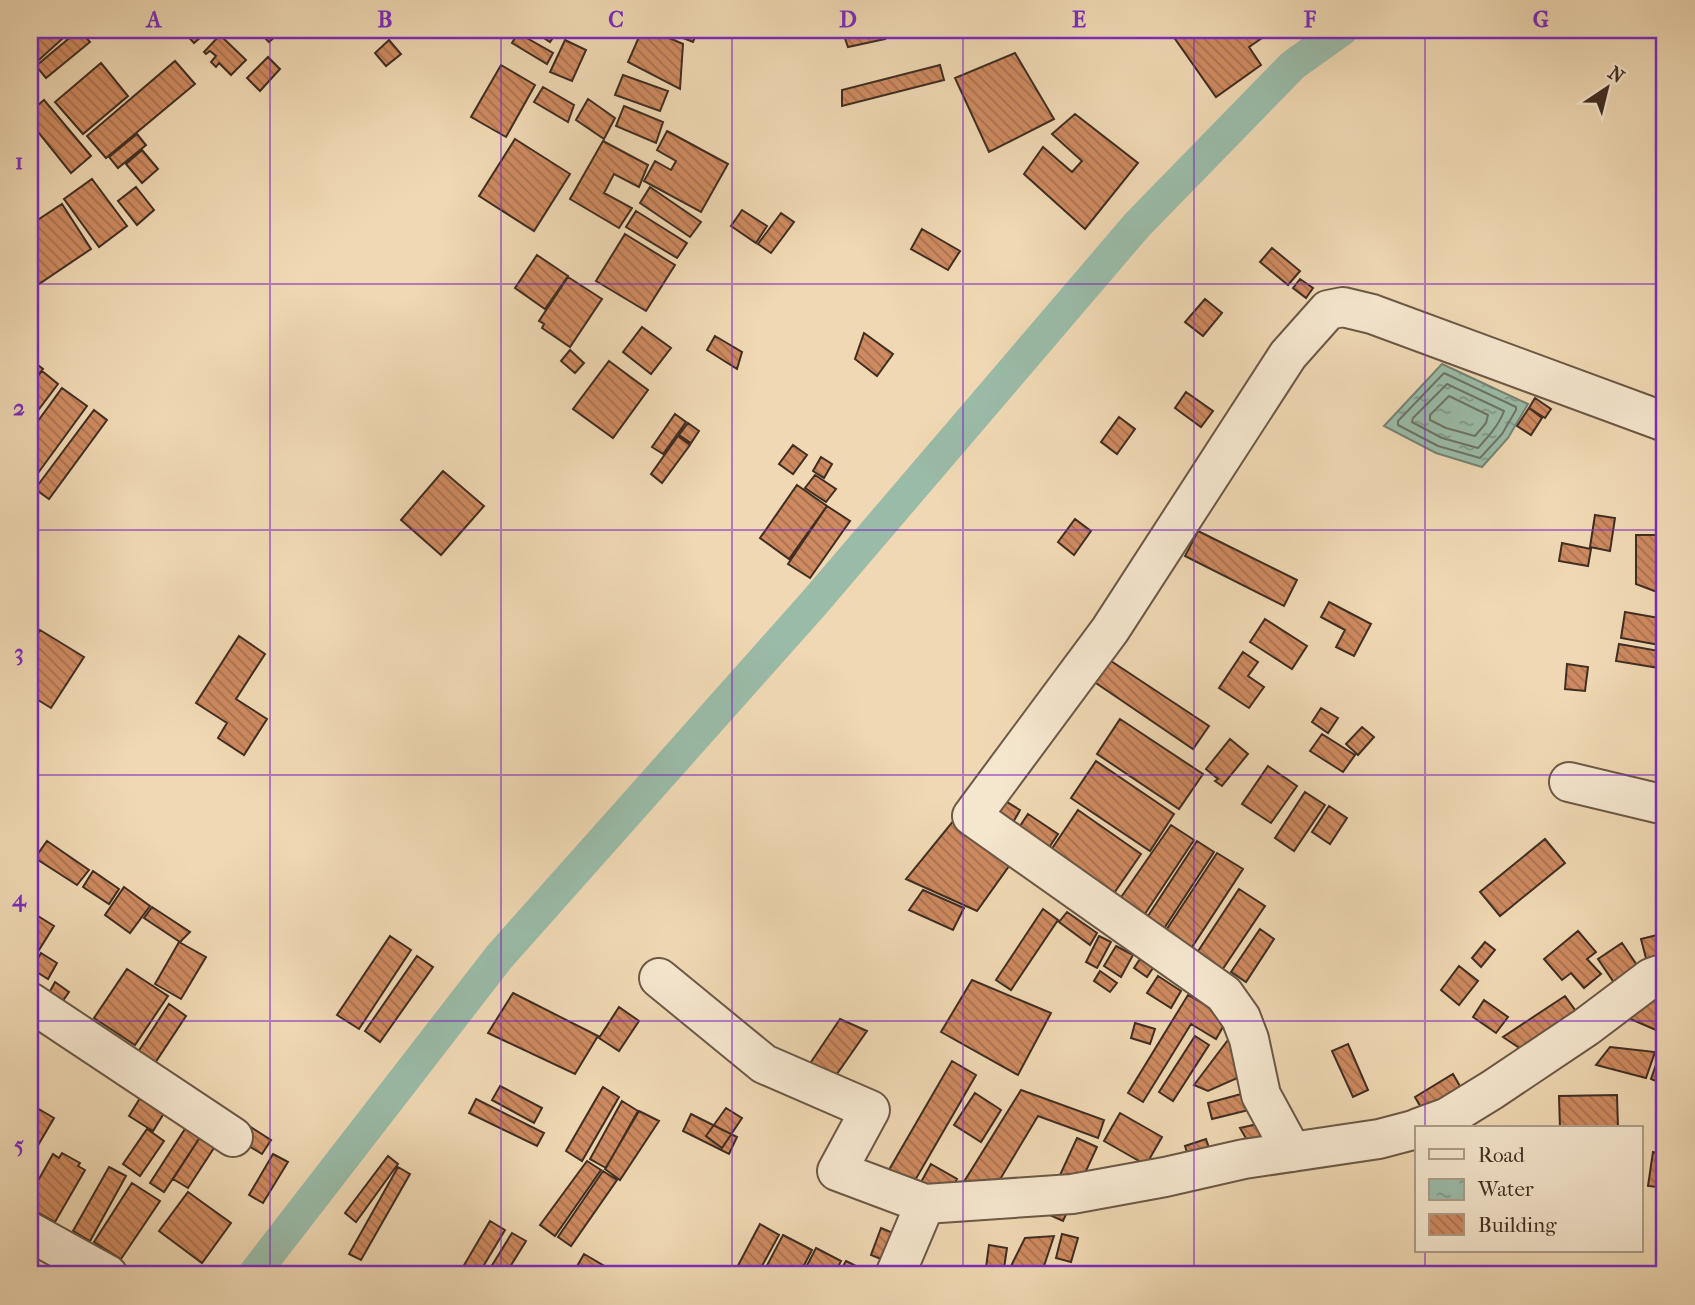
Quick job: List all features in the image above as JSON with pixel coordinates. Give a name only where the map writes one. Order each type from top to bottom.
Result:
[{"type":"street","points":[[1292,1152],[1261,1095],[1249,1039],[1241,1018],[1224,994],[972,816],[1110,631],[1288,355],[1328,310],[1343,307],[1372,314],[1665,422]]},
{"type":"street","points":[[1569,782],[1665,805]]},
{"type":"street","points":[[1426,1126],[1448,1117],[1492,1090],[1586,1027],[1651,978],[1665,973]]},
{"type":"street","points":[[659,978],[764,1064],[870,1110],[837,1171],[925,1204],[1072,1194],[1244,1159],[1379,1139],[1415,1130]]},
{"type":"street","points":[[30,1002],[233,1137]]},
{"type":"street","points":[[895,1275],[925,1204]]},
{"type":"street","points":[[30,1232],[108,1275]]},
{"type":"water","points":[[1442,364],[1528,404],[1508,438],[1482,467],[1436,453],[1384,426]]},
{"type":"building","points":[[46,30],[72,30],[30,68],[30,44]]},
{"type":"building","points":[[79,30],[90,42],[46,78],[36,66]]},
{"type":"building","points":[[182,30],[209,30],[194,43]]},
{"type":"building","points":[[257,30],[282,30],[269,42]]},
{"type":"building","points":[[532,30],[558,30],[550,42]]},
{"type":"building","points":[[642,30],[651,30],[683,44],[680,89],[628,62]]},
{"type":"building","points":[[663,30],[698,30],[693,42]]},
{"type":"building","points":[[773,30],[813,30],[813,35],[774,36]]},
{"type":"building","points":[[842,30],[881,30],[885,39],[848,47]]},
{"type":"building","points":[[1182,30],[1261,30],[1265,36],[1249,47],[1261,65],[1216,97],[1173,36]]},
{"type":"building","points":[[518,33],[553,53],[547,64],[512,43]]},
{"type":"building","points":[[220,35],[246,60],[231,75],[219,63],[216,67],[211,62],[216,56],[210,51],[206,54],[204,52]]},
{"type":"building","points":[[389,40],[401,54],[386,66],[375,53]]},
{"type":"building","points":[[565,40],[586,50],[572,81],[550,72]]},
{"type":"building","points":[[1015,53],[1054,119],[989,152],[955,78]]},
{"type":"building","points":[[268,57],[280,69],[260,91],[247,78]]},
{"type":"building","points":[[175,61],[195,84],[106,158],[87,136]]},
{"type":"building","points":[[101,63],[128,96],[83,134],[55,102]]},
{"type":"building","points":[[501,65],[535,85],[506,137],[471,117]]},
{"type":"building","points":[[940,65],[944,80],[842,106],[842,90]]},
{"type":"building","points":[[623,75],[668,91],[660,111],[615,95]]},
{"type":"building","points":[[543,87],[574,105],[568,122],[534,102]]},
{"type":"building","points":[[588,99],[615,118],[604,139],[576,120]]},
{"type":"building","points":[[44,100],[91,156],[71,173],[30,122],[30,112]]},
{"type":"building","points":[[624,106],[663,122],[656,143],[616,126]]},
{"type":"building","points":[[1075,114],[1138,163],[1085,229],[1024,174],[1043,147],[1072,172],[1082,161],[1052,134]]},
{"type":"building","points":[[667,131],[728,164],[701,212],[644,181],[655,161],[671,170],[676,161],[657,150]]},
{"type":"building","points":[[137,134],[146,145],[118,168],[109,157]]},
{"type":"building","points":[[515,139],[570,174],[534,231],[479,196]]},
{"type":"building","points":[[603,141],[648,165],[639,187],[614,174],[604,193],[632,208],[619,228],[570,199]]},
{"type":"building","points":[[142,150],[158,169],[142,183],[126,164]]},
{"type":"building","points":[[92,179],[127,226],[99,247],[64,199]]},
{"type":"building","points":[[136,187],[154,210],[137,225],[118,201]]},
{"type":"building","points":[[650,187],[701,222],[690,237],[640,203]]},
{"type":"building","points":[[62,204],[91,249],[30,290],[30,225]]},
{"type":"building","points":[[742,210],[767,226],[756,243],[731,226]]},
{"type":"building","points":[[636,211],[687,243],[677,258],[626,227]]},
{"type":"building","points":[[781,213],[794,222],[771,253],[758,244]]},
{"type":"building","points":[[922,229],[960,251],[948,270],[911,249]]},
{"type":"building","points":[[625,234],[675,265],[646,311],[596,281]]},
{"type":"building","points":[[1272,248],[1300,271],[1288,285],[1260,262]]},
{"type":"building","points":[[537,255],[568,276],[545,309],[515,288]]},
{"type":"building","points":[[568,277],[602,299],[570,347],[542,328],[544,324],[539,321]]},
{"type":"building","points":[[1300,279],[1313,288],[1306,298],[1293,288]]},
{"type":"building","points":[[1205,299],[1222,313],[1203,336],[1185,322]]},
{"type":"building","points":[[642,327],[671,348],[651,374],[623,352]]},
{"type":"building","points":[[864,333],[893,354],[877,376],[855,359]]},
{"type":"building","points":[[715,336],[742,352],[737,369],[707,350]]},
{"type":"building","points":[[570,350],[584,363],[575,373],[561,361]]},
{"type":"building","points":[[30,359],[43,369],[30,385]]},
{"type":"building","points":[[609,361],[648,390],[613,438],[573,409]]},
{"type":"building","points":[[42,371],[58,384],[30,421],[30,386]]},
{"type":"building","points":[[62,388],[87,406],[30,484],[30,432]]},
{"type":"building","points":[[1186,392],[1213,411],[1201,427],[1175,408]]},
{"type":"building","points":[[1535,398],[1551,409],[1545,418],[1529,408]]},
{"type":"building","points":[[1529,408],[1542,418],[1531,435],[1517,426]]},
{"type":"building","points":[[94,410],[107,420],[49,499],[35,489]]},
{"type":"building","points":[[675,414],[686,422],[663,454],[652,447]]},
{"type":"building","points":[[1119,417],[1135,429],[1117,454],[1101,442]]},
{"type":"building","points":[[688,423],[699,431],[691,443],[679,435]]},
{"type":"building","points":[[678,436],[690,445],[662,483],[651,474]]},
{"type":"building","points":[[793,445],[807,455],[793,474],[779,464]]},
{"type":"building","points":[[821,457],[832,464],[824,478],[813,471]]},
{"type":"building","points":[[443,471],[484,506],[441,555],[401,520]]},
{"type":"building","points":[[815,475],[836,489],[826,502],[805,488]]},
{"type":"building","points":[[797,485],[827,506],[789,559],[760,538]]},
{"type":"building","points":[[827,506],[850,521],[810,578],[788,564]]},
{"type":"building","points":[[1595,515],[1615,518],[1610,551],[1590,547]]},
{"type":"building","points":[[1075,519],[1091,531],[1074,555],[1058,542]]},
{"type":"building","points":[[1198,531],[1297,580],[1284,606],[1185,556]]},
{"type":"building","points":[[1636,535],[1665,535],[1665,595],[1636,584]]},
{"type":"building","points":[[1562,543],[1591,549],[1588,566],[1559,561]]},
{"type":"building","points":[[1329,602],[1371,624],[1354,656],[1336,647],[1345,630],[1321,617]]},
{"type":"building","points":[[1625,612],[1665,619],[1665,646],[1621,638]]},
{"type":"building","points":[[1265,619],[1307,646],[1292,669],[1250,642]]},
{"type":"building","points":[[40,630],[84,657],[51,708],[30,695],[30,647]]},
{"type":"building","points":[[239,636],[265,654],[236,699],[267,719],[244,755],[218,738],[227,723],[196,703]]},
{"type":"building","points":[[1619,644],[1665,652],[1665,669],[1616,661]]},
{"type":"building","points":[[1243,652],[1258,662],[1248,676],[1264,687],[1249,708],[1219,688]]},
{"type":"building","points":[[1108,659],[1209,726],[1193,749],[1093,681]]},
{"type":"building","points":[[1567,664],[1588,667],[1585,691],[1565,689]]},
{"type":"building","points":[[1321,708],[1338,718],[1328,733],[1312,722]]},
{"type":"building","points":[[1120,719],[1203,774],[1179,809],[1097,754]]},
{"type":"building","points":[[1362,727],[1374,737],[1358,755],[1346,744]]},
{"type":"building","points":[[1322,734],[1355,755],[1343,772],[1310,751]]},
{"type":"building","points":[[1230,739],[1248,754],[1222,786],[1206,769]]},
{"type":"building","points":[[1096,761],[1174,814],[1150,851],[1071,798]]},
{"type":"building","points":[[1268,766],[1297,786],[1271,823],[1242,804]]},
{"type":"building","points":[[989,791],[1020,810],[1011,826],[979,806]]},
{"type":"building","points":[[1305,792],[1325,805],[1294,851],[1275,838]]},
{"type":"building","points":[[967,804],[1024,845],[977,911],[906,879]]},
{"type":"building","points":[[1329,806],[1347,818],[1330,844],[1312,832]]},
{"type":"building","points":[[1078,810],[1141,854],[1112,896],[1049,853]]},
{"type":"building","points":[[1028,814],[1058,834],[1048,849],[1018,829]]},
{"type":"building","points":[[1171,825],[1194,840],[1129,938],[1104,922]]},
{"type":"building","points":[[1545,839],[1565,863],[1500,916],[1480,892]]},
{"type":"building","points":[[47,841],[89,870],[77,885],[35,858]]},
{"type":"building","points":[[1197,841],[1214,852],[1150,950],[1133,939]]},
{"type":"building","points":[[1217,853],[1243,869],[1179,967],[1153,950]]},
{"type":"building","points":[[93,871],[119,889],[109,904],[83,887]]},
{"type":"building","points":[[124,887],[150,906],[130,933],[105,915]]},
{"type":"building","points":[[1239,889],[1265,906],[1212,985],[1187,968]]},
{"type":"building","points":[[923,890],[964,908],[953,930],[909,910]]},
{"type":"building","points":[[152,907],[190,932],[180,942],[144,918]]},
{"type":"building","points":[[1043,909],[1058,920],[1011,990],[996,980]]},
{"type":"building","points":[[30,911],[54,926],[34,958],[30,955]]},
{"type":"building","points":[[1067,912],[1097,933],[1090,945],[1059,922]]},
{"type":"building","points":[[1260,929],[1274,939],[1246,982],[1231,972]]},
{"type":"building","points":[[1578,931],[1596,952],[1587,959],[1601,974],[1584,988],[1571,973],[1562,980],[1544,959]]},
{"type":"building","points":[[1665,933],[1665,961],[1648,966],[1641,939]]},
{"type":"building","points":[[390,936],[411,950],[359,1029],[337,1015]]},
{"type":"building","points":[[1099,936],[1111,942],[1097,968],[1086,962]]},
{"type":"building","points":[[179,942],[206,957],[181,999],[155,984]]},
{"type":"building","points":[[1485,942],[1495,950],[1481,967],[1472,958]]},
{"type":"building","points":[[1622,943],[1643,974],[1619,990],[1598,959]]},
{"type":"building","points":[[1116,946],[1133,955],[1121,977],[1104,966]]},
{"type":"building","points":[[41,953],[57,963],[48,979],[32,969]]},
{"type":"building","points":[[417,956],[433,967],[380,1042],[365,1031]]},
{"type":"building","points":[[1140,959],[1153,968],[1147,977],[1134,968]]},
{"type":"building","points":[[1459,966],[1478,981],[1459,1005],[1441,990]]},
{"type":"building","points":[[127,969],[168,996],[135,1045],[94,1018]]},
{"type":"building","points":[[1100,971],[1117,983],[1110,992],[1094,981]]},
{"type":"building","points":[[1158,976],[1181,991],[1171,1008],[1147,993]]},
{"type":"building","points":[[972,980],[1051,1013],[1018,1075],[941,1032]]},
{"type":"building","points":[[55,982],[69,992],[62,1002],[49,993]]},
{"type":"building","points":[[1665,991],[1663,1033],[1619,1014]]},
{"type":"building","points":[[513,993],[598,1036],[575,1074],[488,1033]]},
{"type":"building","points":[[1188,995],[1228,1018],[1216,1039],[1191,1024],[1143,1102],[1128,1093]]},
{"type":"building","points":[[1565,996],[1583,1021],[1530,1055],[1503,1037]]},
{"type":"building","points":[[1484,1000],[1508,1017],[1496,1033],[1473,1017]]},
{"type":"building","points":[[169,1004],[186,1016],[155,1063],[138,1052]]},
{"type":"building","points":[[619,1007],[639,1021],[619,1051],[599,1038]]},
{"type":"building","points":[[840,1019],[867,1031],[832,1081],[809,1065]]},
{"type":"building","points":[[1135,1023],[1155,1029],[1150,1044],[1131,1038]]},
{"type":"building","points":[[1234,1032],[1251,1072],[1208,1091],[1194,1085]]},
{"type":"building","points":[[1195,1036],[1209,1045],[1173,1101],[1159,1092]]},
{"type":"building","points":[[1348,1044],[1368,1090],[1353,1097],[1332,1051]]},
{"type":"building","points":[[1610,1047],[1655,1052],[1646,1078],[1596,1065]]},
{"type":"building","points":[[1658,1059],[1665,1061],[1665,1085],[1651,1079]]},
{"type":"building","points":[[952,1061],[976,1075],[899,1208],[875,1194]]},
{"type":"building","points":[[1453,1074],[1465,1095],[1427,1118],[1415,1097]]},
{"type":"building","points":[[500,1086],[542,1108],[534,1123],[492,1100]]},
{"type":"building","points":[[603,1087],[619,1097],[582,1161],[566,1151]]},
{"type":"building","points":[[145,1090],[169,1105],[153,1131],[129,1116]]},
{"type":"building","points":[[1021,1090],[1104,1120],[1098,1138],[1038,1116],[978,1216],[952,1201]]},
{"type":"building","points":[[1256,1090],[1261,1107],[1212,1119],[1208,1103]]},
{"type":"building","points":[[975,1093],[1001,1110],[981,1142],[954,1125]]},
{"type":"building","points":[[1617,1095],[1618,1126],[1560,1126],[1559,1096]]},
{"type":"building","points":[[476,1099],[544,1133],[537,1146],[469,1113]]},
{"type":"building","points":[[622,1101],[638,1111],[606,1168],[590,1159]]},
{"type":"building","points":[[37,1108],[54,1118],[30,1159],[30,1120]]},
{"type":"building","points":[[726,1108],[742,1118],[722,1148],[706,1136]]},
{"type":"building","points":[[639,1111],[659,1121],[620,1180],[605,1169]]},
{"type":"building","points":[[1120,1113],[1162,1137],[1146,1165],[1104,1141]]},
{"type":"building","points":[[691,1114],[737,1137],[729,1154],[683,1131]]},
{"type":"building","points":[[194,1115],[208,1125],[164,1192],[150,1183]]},
{"type":"building","points":[[1262,1123],[1266,1173],[1240,1128]]},
{"type":"building","points":[[246,1124],[271,1140],[262,1154],[237,1139]]},
{"type":"building","points":[[208,1125],[223,1134],[188,1188],[173,1179]]},
{"type":"building","points":[[1659,1127],[1665,1128],[1665,1148],[1656,1147]]},
{"type":"building","points":[[147,1129],[164,1141],[140,1176],[123,1164]]},
{"type":"building","points":[[1077,1138],[1097,1147],[1063,1221],[1043,1212]]},
{"type":"building","points":[[1206,1139],[1218,1174],[1196,1181],[1185,1146]]},
{"type":"building","points":[[1653,1152],[1665,1155],[1665,1188],[1648,1186]]},
{"type":"building","points":[[62,1153],[80,1163],[78,1166],[85,1170],[55,1222],[30,1208],[30,1195],[53,1154],[59,1158]]},
{"type":"building","points":[[273,1154],[288,1162],[263,1203],[249,1195]]},
{"type":"building","points":[[388,1156],[398,1164],[356,1222],[345,1213]]},
{"type":"building","points":[[587,1161],[601,1170],[555,1236],[540,1225]]},
{"type":"building","points":[[931,1164],[957,1179],[936,1218],[909,1204]]},
{"type":"building","points":[[109,1167],[126,1176],[90,1241],[73,1231]]},
{"type":"building","points":[[398,1167],[410,1174],[361,1260],[349,1254]]},
{"type":"building","points":[[603,1171],[617,1180],[571,1246],[558,1237]]},
{"type":"building","points":[[132,1183],[160,1201],[121,1259],[94,1242]]},
{"type":"building","points":[[188,1192],[231,1223],[202,1263],[159,1231]]},
{"type":"building","points":[[490,1221],[505,1230],[478,1275],[464,1275],[460,1272]]},
{"type":"building","points":[[760,1224],[779,1235],[757,1275],[733,1275]]},
{"type":"building","points":[[881,1228],[926,1247],[915,1273],[871,1255]]},
{"type":"building","points":[[512,1233],[526,1241],[505,1275],[486,1275]]},
{"type":"building","points":[[1062,1234],[1078,1238],[1071,1262],[1056,1258]]},
{"type":"building","points":[[783,1235],[812,1250],[799,1275],[762,1275]]},
{"type":"building","points":[[1054,1236],[1044,1266],[1057,1268],[1053,1275],[1008,1272],[1025,1238]]},
{"type":"building","points":[[989,1245],[1007,1248],[1003,1275],[985,1275]]},
{"type":"building","points":[[816,1248],[841,1261],[834,1275],[802,1275]]},
{"type":"building","points":[[584,1254],[620,1275],[588,1275],[576,1268]]},
{"type":"building","points":[[846,1261],[860,1268],[857,1275],[838,1275]]},
{"type":"waterway","points":[[253,1275],[499,957],[814,603],[1137,225],[1293,65],[1342,30]]}]
